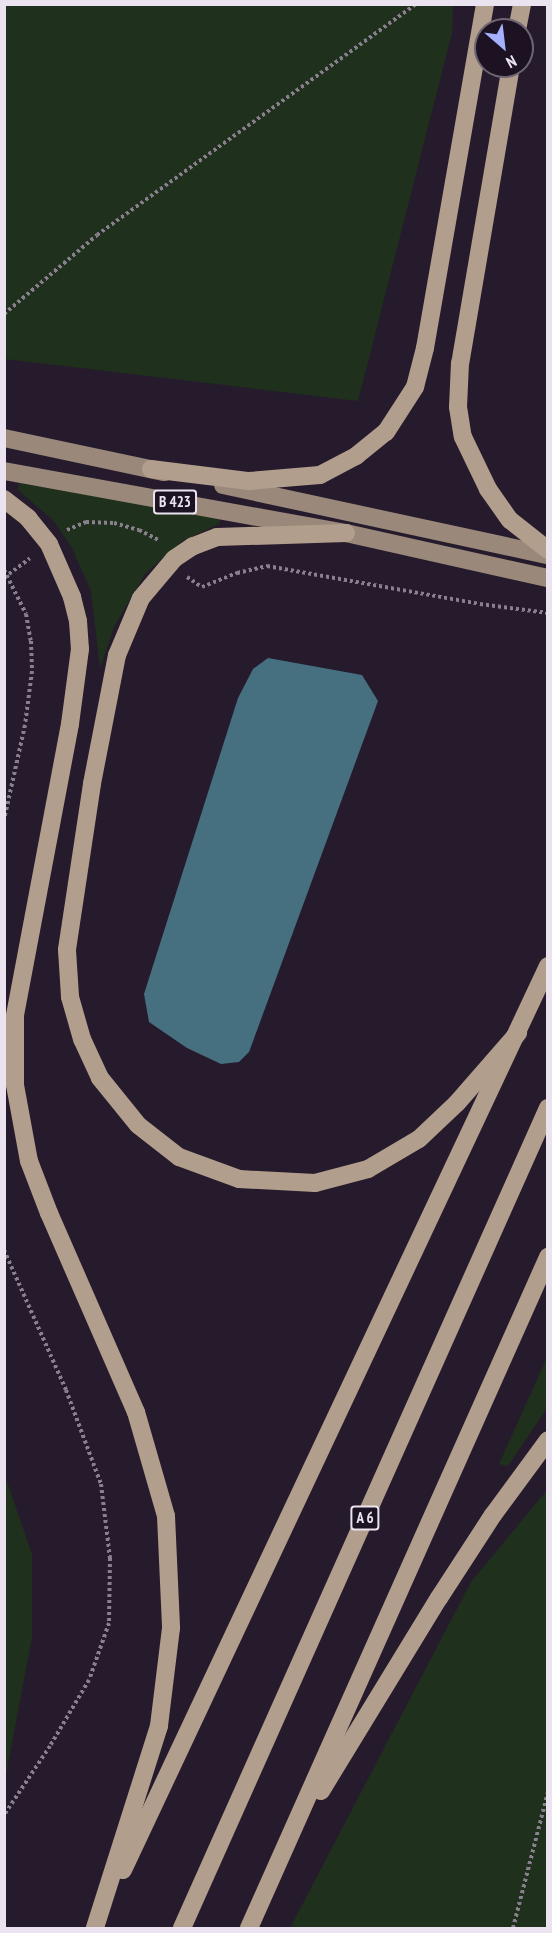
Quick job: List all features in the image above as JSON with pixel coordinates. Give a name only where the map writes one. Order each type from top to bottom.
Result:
[{"type":"highway","points":[[151,469],[249,481],[320,475],[356,456],[386,432],[415,387],[425,348],[485,4]]},
{"type":"highway","points":[[509,78],[460,363],[458,407],[463,436],[488,489],[510,520],[548,550]]},
{"type":"highway","points":[[4,498],[28,518],[49,544],[72,597],[78,621],[80,649],[70,724],[15,1016],[15,1085],[29,1161],[49,1213],[136,1412],[166,1516],[171,1628],[159,1726],[95,1929]]},
{"type":"highway","points":[[346,533],[217,537],[193,546],[174,559],[141,598],[117,655],[92,784],[67,950],[70,997],[82,1039],[100,1078],[138,1125],[178,1157],[239,1179],[315,1183],[369,1169],[419,1139],[457,1103],[518,1033]]},
{"type":"highway","points":[[95,1929],[548,966]]},
{"type":"highway","name":"A 6","points":[[183,1929],[548,1108]]},
{"type":"highway","points":[[249,1929],[548,1257]]},
{"type":"highway","points":[[275,1870],[360,1724],[439,1598],[493,1515],[548,1440]]},
{"type":"main road","points":[[4,438],[548,555]]},
{"type":"main road","name":"B 423","points":[[4,471],[346,533],[548,578]]},
{"type":"path","points":[[4,314],[97,235],[416,4]]},
{"type":"path","points":[[9,574],[75,525],[86,522],[114,523],[139,530],[157,539],[184,574],[202,587],[237,573],[267,566],[480,604],[548,613]]},
{"type":"path","points":[[4,570],[9,574],[26,614],[31,640],[32,671],[25,725],[4,820]]},
{"type":"path","points":[[4,1250],[66,1390],[101,1484],[110,1558],[109,1623],[89,1680],[50,1746],[4,1815]]},
{"type":"path","points":[[513,1929],[548,1792]]},
{"type":"green space","points":[[5,4],[453,5],[452,33],[358,401],[5,359]]},
{"type":"green space","points":[[19,483],[221,516],[219,524],[182,541],[145,574],[115,625],[100,668],[91,591],[72,548],[53,520],[18,490]]},
{"type":"green space","points":[[547,1357],[547,1408],[508,1466],[499,1464]]},
{"type":"green space","points":[[5,1476],[32,1554],[32,1638],[5,1780]]},
{"type":"green space","points":[[547,1490],[547,1928],[290,1928],[471,1582]]},
{"type":"water","points":[[268,658],[362,675],[378,701],[249,1052],[239,1062],[221,1064],[187,1048],[149,1022],[144,994],[238,698],[253,669]]}]
